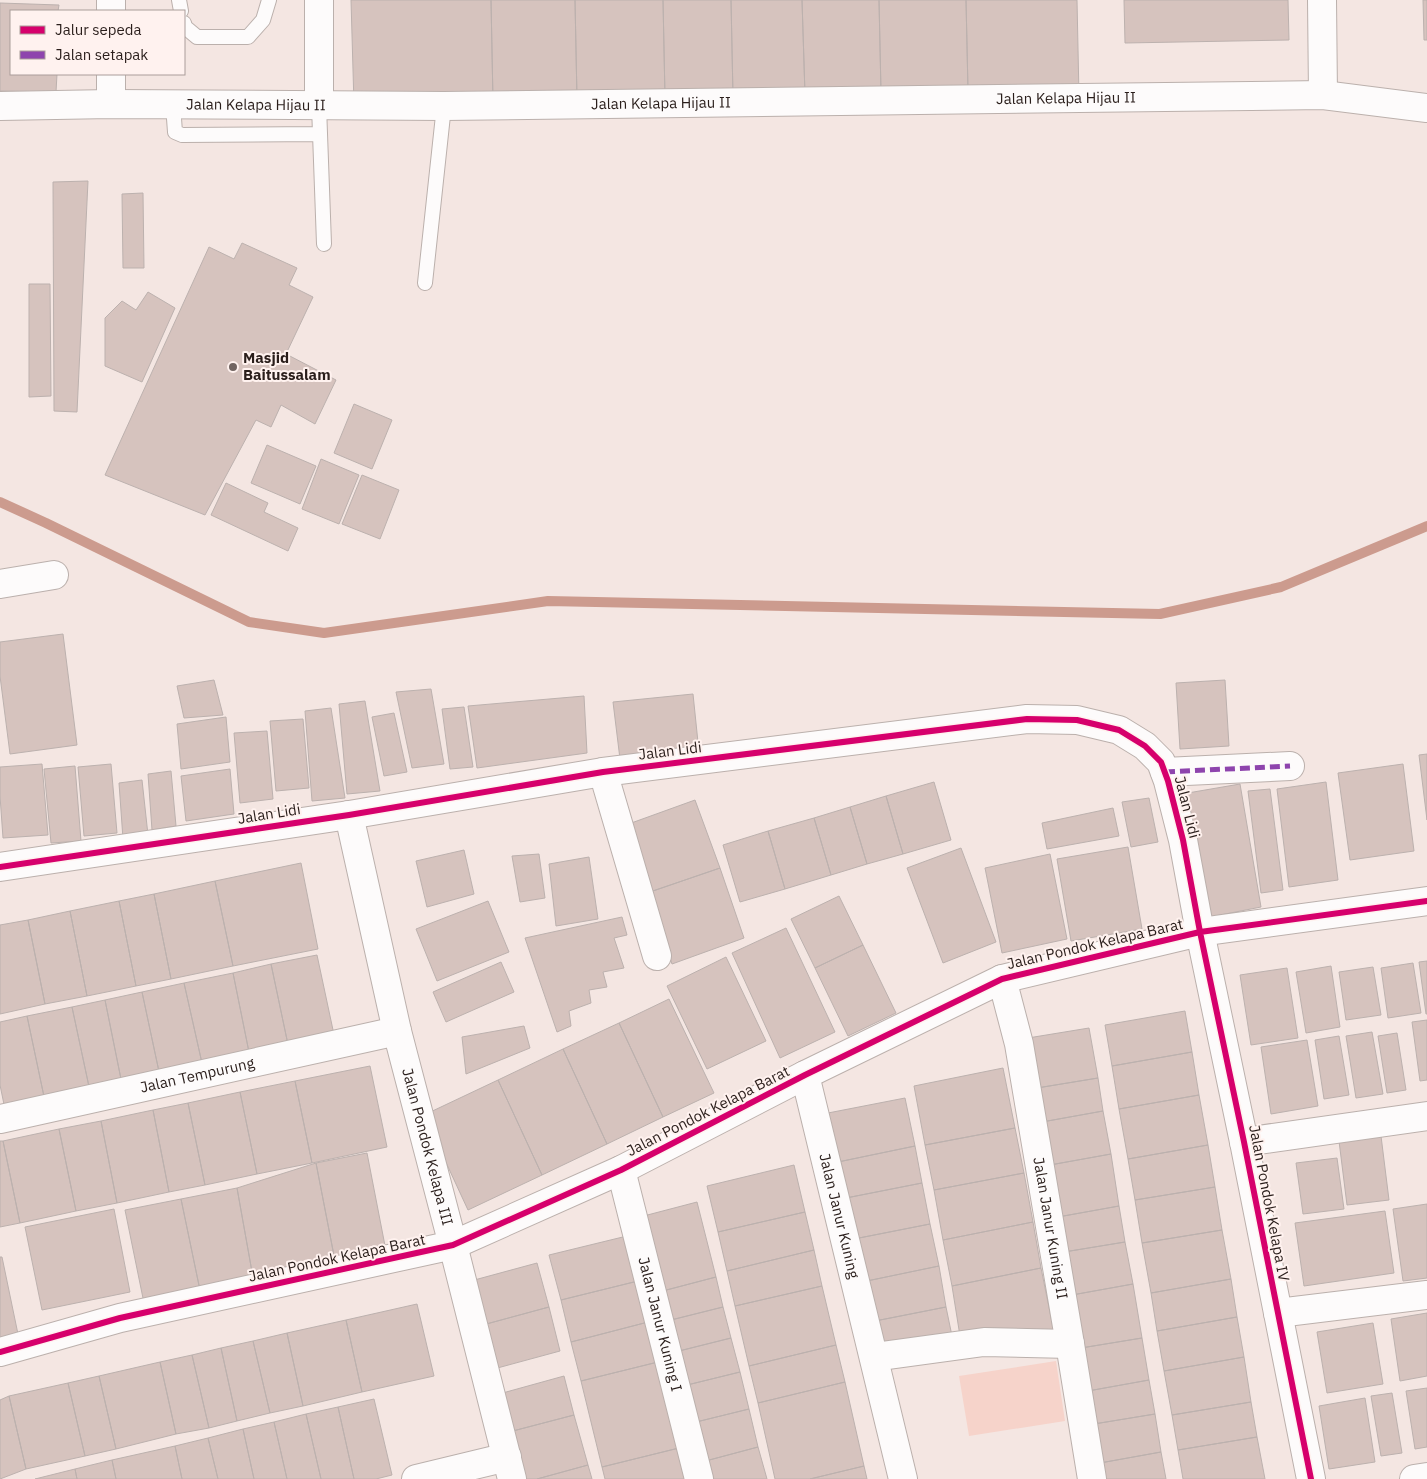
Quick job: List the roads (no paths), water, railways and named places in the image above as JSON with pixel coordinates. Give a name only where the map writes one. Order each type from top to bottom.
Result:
[{"type":"street","points":[[319,0],[319,106]]},
{"type":"street","points":[[1322,0],[1323,95]]},
{"type":"street","points":[[111,75],[111,104]]},
{"type":"street","name":"Jalan Kelapa Hijau II","points":[[0,106],[111,104],[444,106],[1323,95],[1427,108]]},
{"type":"street","points":[[0,584],[54,575]]},
{"type":"street","name":"Jalan Lidi","points":[[0,867],[349,815],[603,772],[1027,719],[1077,720],[1119,730],[1146,746],[1161,762],[1168,781],[1183,840],[1200,932]]},
{"type":"street","points":[[1165,772],[1290,766]]},
{"type":"street","points":[[603,772],[657,956]]},
{"type":"street","name":"Jalan Pondok Kelapa III","points":[[349,815],[396,1031],[510,1468]]},
{"type":"street","name":"Jalan Pondok Kelapa Barat","points":[[0,1352],[120,1318],[453,1245],[621,1170],[805,1075],[1002,979],[1200,932],[1427,901]]},
{"type":"street","name":"Jalan Pondok Kelapa IV","points":[[1200,932],[1244,1142],[1310,1479]]},
{"type":"street","name":"Jalan Janur Kuning II","points":[[1002,979],[1019,1044],[1092,1479]]},
{"type":"street","name":"Jalan Tempurung","points":[[0,1119],[396,1031]]},
{"type":"street","name":"Jalan Janur Kuning","points":[[805,1075],[904,1479]]},
{"type":"street","points":[[1244,1142],[1427,1116]]},
{"type":"street","name":"Jalan Janur Kuning I","points":[[621,1170],[699,1479]]},
{"type":"street","points":[[1278,1313],[1427,1295]]},
{"type":"street","points":[[874,1357],[984,1342],[1070,1344]]},
{"type":"street","points":[[416,1479],[510,1468]]},
{"type":"street","points":[[1414,1479],[1427,1477]]},
{"type":"lane","points":[[185,27],[196,37],[248,37],[264,20],[269,0]]},
{"type":"lane","points":[[172,105],[175,132],[182,135],[319,134]]},
{"type":"lane","points":[[319,106],[324,244]]},
{"type":"lane","points":[[425,283],[444,106]]},
{"type":"waterway","points":[[0,502],[249,622],[324,633],[548,601],[1160,614],[1281,587],[1427,526]]},
{"type":"place","name":"Masjid Baitussalam","points":[[233,367]]}]
